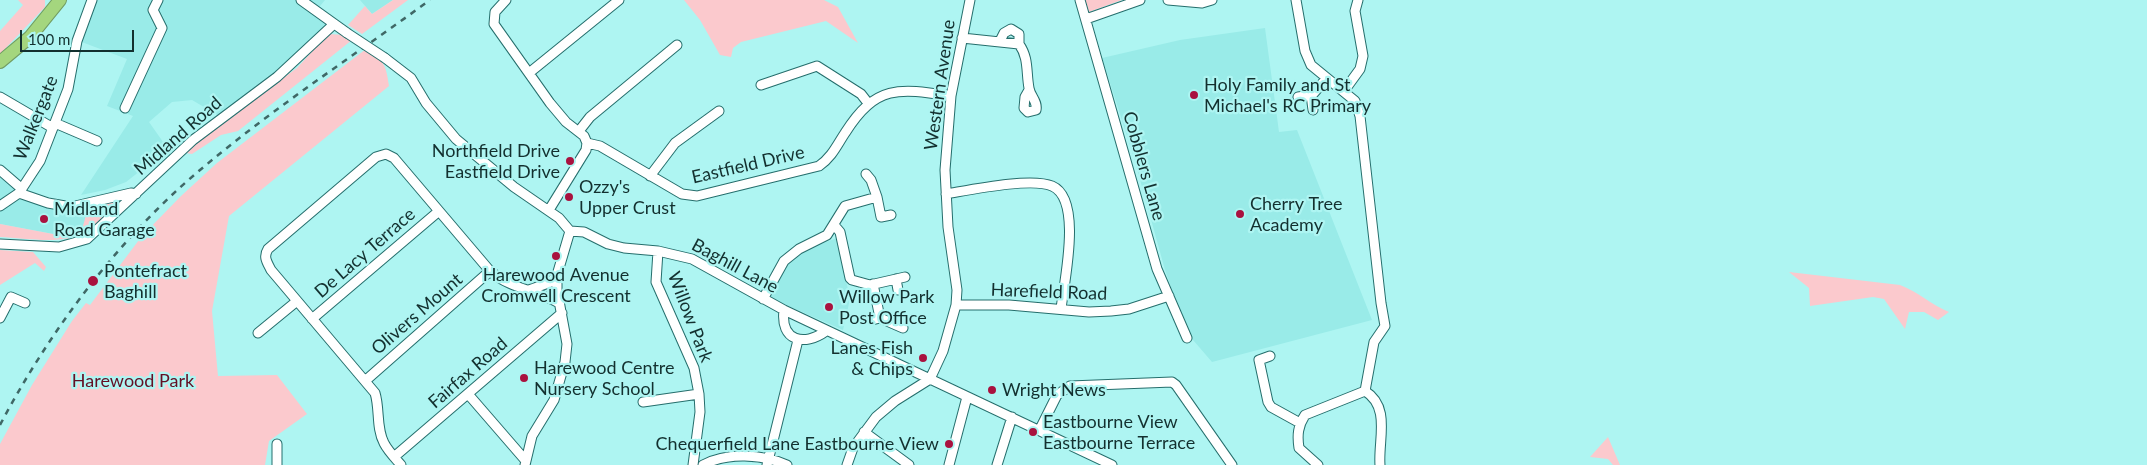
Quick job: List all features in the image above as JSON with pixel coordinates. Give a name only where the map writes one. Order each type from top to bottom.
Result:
[{"type":"highway","points":[[0,62],[30,37],[60,0]]},
{"type":"street","name":"Walkergate","points":[[21,191],[40,161],[68,89],[78,41],[92,0]]},
{"type":"street","points":[[126,108],[162,28],[153,10],[158,0]]},
{"type":"street","points":[[301,0],[411,78],[426,103],[456,139],[514,187],[559,218],[570,231],[557,275],[559,303],[567,344],[566,362],[554,400],[537,426],[526,463]]},
{"type":"street","points":[[506,0],[495,12],[494,24],[566,122],[584,136],[587,143],[586,150],[549,210]]},
{"type":"street","points":[[529,72],[619,0]]},
{"type":"street","name":"Western Avenue","points":[[930,380],[943,352],[956,305],[956,272],[948,227],[946,194],[947,137],[951,96],[970,0]]},
{"type":"street","name":"Cobblers Lane","points":[[1080,0],[1157,269],[1187,338]]},
{"type":"street","points":[[1086,19],[1140,0]]},
{"type":"street","points":[[1168,0],[1202,3],[1212,0]]},
{"type":"street","points":[[1296,0],[1305,51],[1311,64],[1355,101],[1360,116],[1381,303],[1385,322],[1383,330],[1374,342],[1365,391]]},
{"type":"street","points":[[1344,91],[1360,69],[1363,56],[1355,11],[1358,0]]},
{"type":"street","name":"Midland Road","points":[[21,191],[48,203],[71,207],[131,193],[136,194],[192,140],[277,77],[334,24]]},
{"type":"street","points":[[962,38],[1019,44],[1028,64],[1029,90]]},
{"type":"street","points":[[579,132],[590,117],[677,45]]},
{"type":"street","points":[[761,85],[817,66],[861,94],[868,103]]},
{"type":"street","points":[[1298,97],[1311,95],[1327,78]]},
{"type":"street","name":"Eastfield Drive","points":[[587,143],[600,146],[682,194],[697,196],[819,166],[833,154],[856,116],[868,103],[892,92],[905,90],[951,96]]},
{"type":"street","points":[[1311,95],[1313,110]]},
{"type":"street","points":[[0,97],[54,125],[97,141]]},
{"type":"street","points":[[650,176],[675,143],[719,111]]},
{"type":"street","points":[[402,465],[384,443],[380,427],[379,405],[375,393],[271,270],[265,260],[265,254],[268,249],[376,157],[386,154],[394,158],[490,271],[512,286],[529,290],[559,303]]},
{"type":"street","points":[[0,170],[21,191],[0,206]]},
{"type":"street","points":[[866,174],[871,180],[880,217],[891,214]]},
{"type":"street","points":[[946,194],[994,186],[1031,184],[1051,185],[1059,190],[1068,208],[1069,243],[1061,309]]},
{"type":"street","points":[[0,244],[59,247],[77,243],[87,239],[136,194]]},
{"type":"street","points":[[763,300],[778,269],[789,255],[827,235],[845,206],[876,197]]},
{"type":"street","name":"De Lacy Terrace","points":[[312,319],[439,211]]},
{"type":"street","points":[[834,226],[840,232],[850,278],[870,285],[901,278],[898,290]]},
{"type":"street","name":"Baghill Lane","points":[[570,231],[584,232],[608,244],[624,248],[658,251],[692,259],[763,300],[826,331],[1040,429],[1112,465]]},
{"type":"street","name":"Willow Park","points":[[658,251],[656,282],[694,368],[699,394],[700,412],[693,465]]},
{"type":"street","name":"Olivers Mount","points":[[365,381],[490,271]]},
{"type":"street","points":[[529,290],[550,282],[557,275]]},
{"type":"street","points":[[873,284],[876,319],[903,328]]},
{"type":"street","name":"Harefield Road","points":[[956,305],[1009,305],[1090,312],[1129,308],[1168,296]]},
{"type":"street","points":[[0,318],[11,297],[25,303]]},
{"type":"street","points":[[258,333],[297,301]]},
{"type":"street","points":[[784,310],[784,327],[791,336],[798,340],[813,339],[826,331]]},
{"type":"street","name":"Fairfax Road","points":[[394,457],[562,313]]},
{"type":"street","points":[[768,462],[798,340]]},
{"type":"street","points":[[1270,356],[1254,362],[1271,407],[1300,422]]},
{"type":"street","points":[[847,465],[853,448],[876,417],[895,401],[930,380]]},
{"type":"street","points":[[1040,429],[1057,395],[1070,386],[1172,382],[1232,465]]},
{"type":"street","points":[[1318,465],[1299,448],[1298,431],[1300,422],[1305,415],[1365,391]]},
{"type":"street","points":[[1365,391],[1372,396],[1380,412],[1380,465]]},
{"type":"street","points":[[468,394],[526,463]]},
{"type":"street","points":[[643,402],[699,394]]},
{"type":"street","points":[[949,465],[968,397]]},
{"type":"street","points":[[997,465],[1012,417]]},
{"type":"street","points":[[864,432],[909,465]]},
{"type":"street","points":[[277,444],[277,465]]},
{"type":"street","points":[[703,465],[727,456],[750,456],[768,462],[787,465]]},
{"type":"shaded area","points":[[95,0],[325,0],[316,11],[334,24],[277,77],[221,117],[192,100],[172,102],[149,122],[168,149],[126,182],[105,190],[81,195],[133,116],[107,106],[127,59],[79,41]]},
{"type":"shaded area","points":[[360,0],[393,0],[372,14]]},
{"type":"shaded area","name":"Cherry Tree Academy","points":[[1265,28],[1279,132],[1297,130],[1372,320],[1212,362],[1187,333],[1165,270],[1134,158],[1102,58],[1180,40]]},
{"type":"shaded area","points":[[0,175],[47,204],[99,204],[96,212],[88,214],[83,226],[53,234],[0,224]]},
{"type":"shaded area","points":[[837,238],[850,299],[843,330],[768,297],[788,261],[801,251]]},
{"type":"green space","points":[[18,0],[45,0],[45,7],[0,54],[0,31],[23,5]]},
{"type":"green space","points":[[393,0],[408,0],[362,34],[348,25],[365,6],[372,14]]},
{"type":"green space","points":[[684,0],[824,0],[838,7],[858,43],[826,21],[741,42],[733,48],[731,57],[720,55],[700,20]]},
{"type":"green space","points":[[1085,0],[1122,0],[1089,12]]},
{"type":"green space","points":[[328,34],[345,35],[352,40],[238,131],[221,135],[192,154],[186,153],[197,140],[297,68]]},
{"type":"green space","name":"Harewood Park","points":[[366,49],[383,64],[389,86],[229,216],[212,311],[218,376],[277,375],[307,414],[269,441],[265,465],[0,465],[0,444],[32,385],[72,321],[86,303],[90,305],[142,236],[217,163]]},
{"type":"green space","points":[[121,199],[96,224],[78,236],[57,240],[0,237],[0,224],[53,234],[83,226],[86,215],[96,212],[99,204]]},
{"type":"green space","points":[[0,250],[33,252],[46,267],[44,271],[35,263],[0,285]]},
{"type":"green space","points":[[1789,272],[1900,285],[1949,312],[1938,320],[1924,312],[1909,312],[1905,329],[1884,299],[1873,297],[1810,306],[1809,288]]},
{"type":"green space","points":[[1608,437],[1620,465],[1613,465],[1608,459],[1590,457]]},
{"type":"railway","points":[[0,425],[18,392],[59,327],[106,266],[157,209],[214,158],[244,135],[430,0]]},
{"type":"place","name":"Holy Family and St Michael's RC Primary","points":[[1194,95]]},
{"type":"place","name":"Northfield Drive Eastfield Drive","points":[[570,161]]},
{"type":"place","name":"Ozzy's Upper Crust","points":[[569,197]]},
{"type":"place","name":"Cherry Tree Academy","points":[[1240,214]]},
{"type":"place","name":"Midland Road Garage","points":[[44,219]]},
{"type":"place","name":"Harewood Avenue Cromwell Crescent","points":[[556,256]]},
{"type":"place","name":"Pontefract Baghill","points":[[93,281]]},
{"type":"place","name":"Willow Park Post Office","points":[[829,307]]},
{"type":"place","name":"Lanes Fish & Chips","points":[[923,358]]},
{"type":"place","name":"Harewood Centre Nursery School","points":[[524,378]]},
{"type":"place","name":"Wright News","points":[[992,390]]},
{"type":"place","name":"Eastbourne View Eastbourne Terrace","points":[[1033,432]]},
{"type":"place","name":"Chequerfield Lane Eastbourne View","points":[[949,444]]}]
